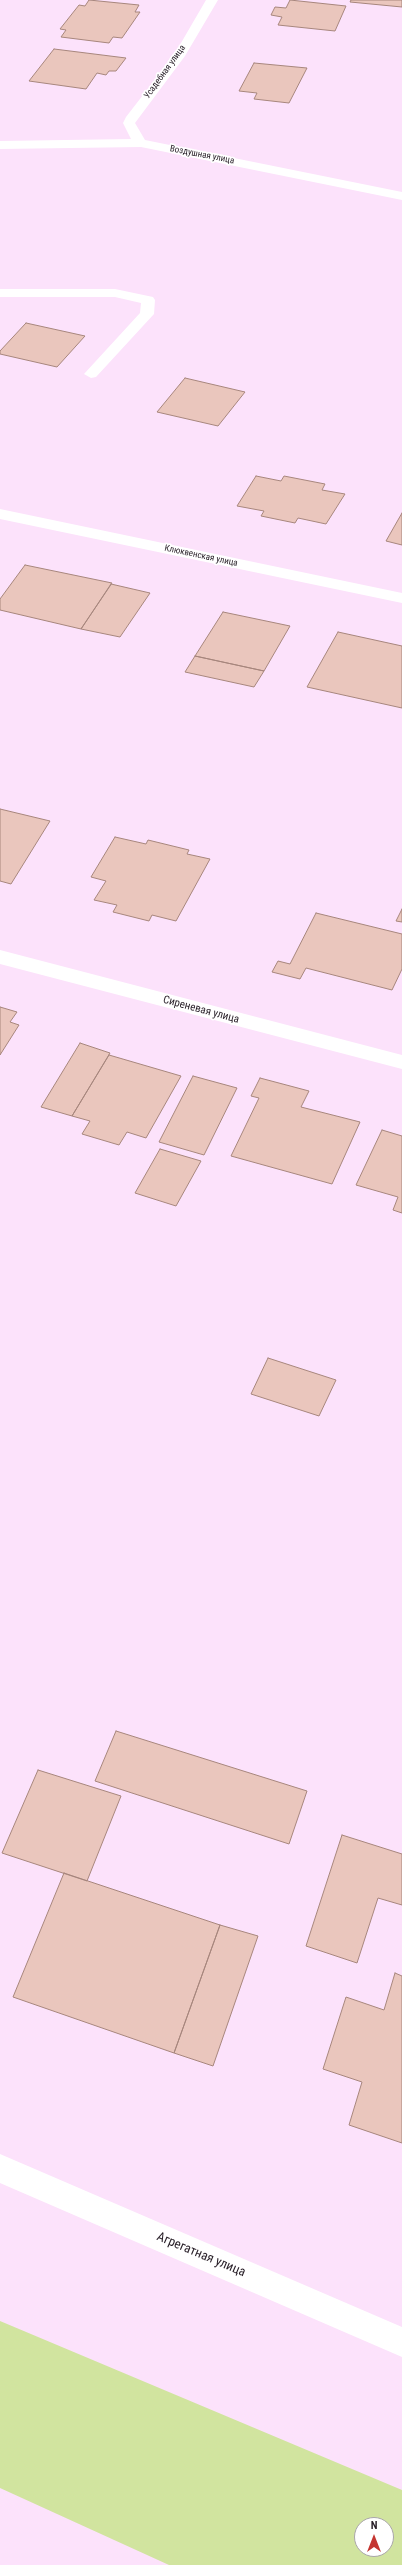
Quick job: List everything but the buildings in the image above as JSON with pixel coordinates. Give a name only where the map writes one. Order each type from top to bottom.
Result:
[{"type":"street","name":"Усадебная улица","points":[[141,143],[131,130],[129,123],[179,56],[212,0]]},
{"type":"street","name":"Воздушная улица","points":[[0,145],[141,143],[402,196]]},
{"type":"street","points":[[0,293],[115,293],[148,300],[147,314],[91,374]]},
{"type":"street","name":"Клюквенская улица","points":[[0,514],[402,598]]},
{"type":"street","name":"Сиреневая улица","points":[[0,957],[402,1062]]},
{"type":"street","name":"Агрегатная улица","points":[[0,2168],[402,2342]]},
{"type":"green space","points":[[0,2321],[402,2490],[402,2565],[169,2565],[0,2488]]}]
